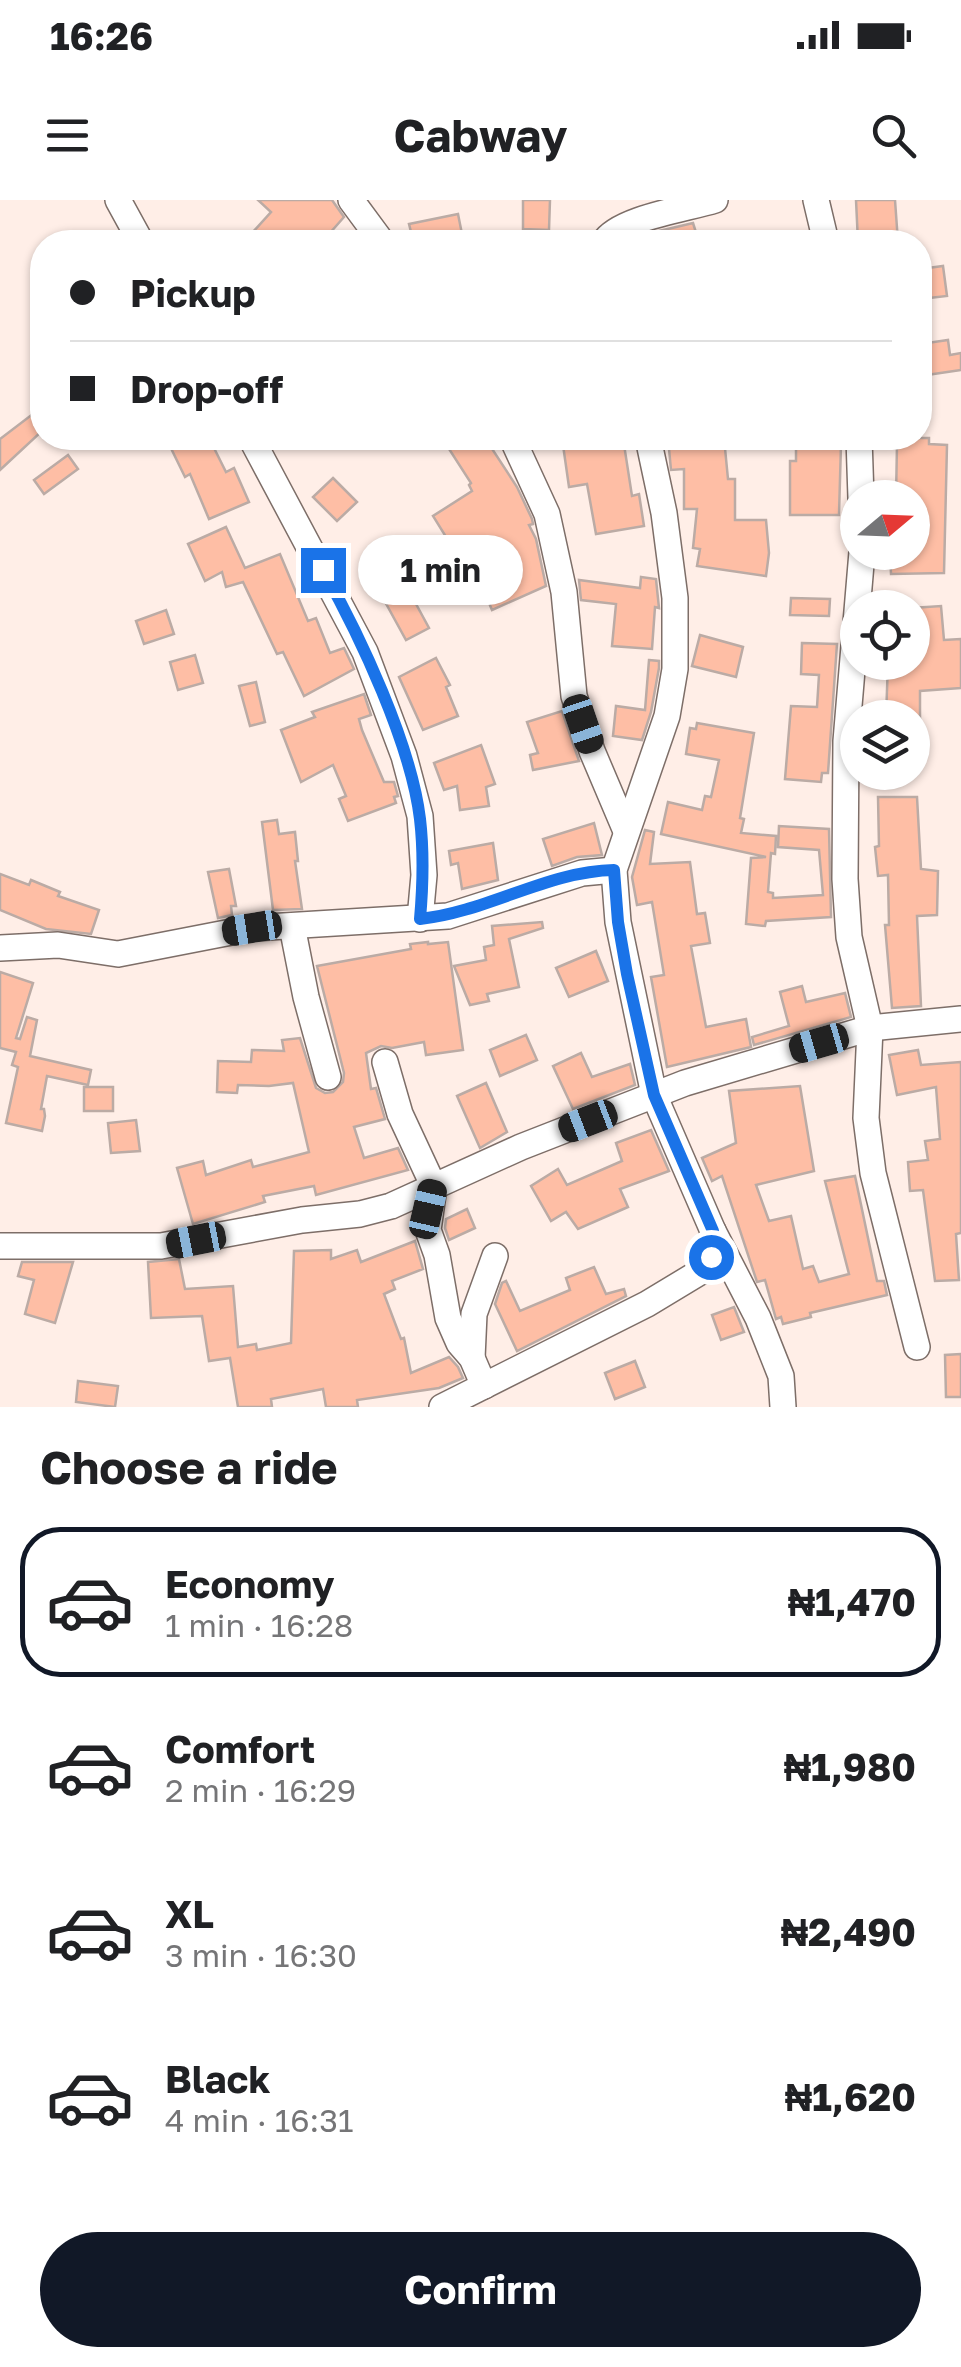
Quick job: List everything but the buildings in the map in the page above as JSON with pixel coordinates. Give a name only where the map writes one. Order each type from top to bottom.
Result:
[{"type":"street","points":[[118,200],[134,230]]},
{"type":"street","points":[[351,200],[373,230]]},
{"type":"street","points":[[618,230],[714,200]]},
{"type":"street","points":[[816,200],[823,230]]},
{"type":"street","points":[[258,450],[366,652],[404,756],[420,816],[424,875],[420,919]]},
{"type":"street","points":[[518,450],[548,514],[564,592],[574,696],[626,831]]},
{"type":"street","points":[[651,450],[675,598],[675,669],[666,716],[614,870],[618,922],[654,1095],[713,1231],[764,1332],[781,1376],[783,1407]]},
{"type":"street","points":[[859,450],[860,480]]},
{"type":"street","points":[[860,570],[843,828],[850,936],[870,1028],[866,1118],[873,1173],[917,1347]]},
{"type":"street","points":[[0,948],[58,944],[118,954],[252,928],[448,916],[582,873],[614,870]]},
{"type":"street","points":[[292,926],[306,998],[328,1077]]},
{"type":"street","points":[[0,1246],[161,1246],[302,1220],[360,1214],[392,1206],[521,1147],[654,1095],[870,1028],[961,1019]]},
{"type":"street","points":[[385,1062],[400,1114],[434,1187],[428,1230],[437,1255],[448,1318],[484,1386]]},
{"type":"street","points":[[442,1407],[647,1304],[700,1272],[711,1257],[713,1231]]},
{"type":"street","points":[[472,1358],[474,1314],[495,1256]]},
{"type":"route","points":[[323,570],[366,652],[404,756],[420,816],[424,875],[420,919],[448,916],[582,873],[614,870],[627,974],[654,1095],[713,1231],[711,1257]]}]
